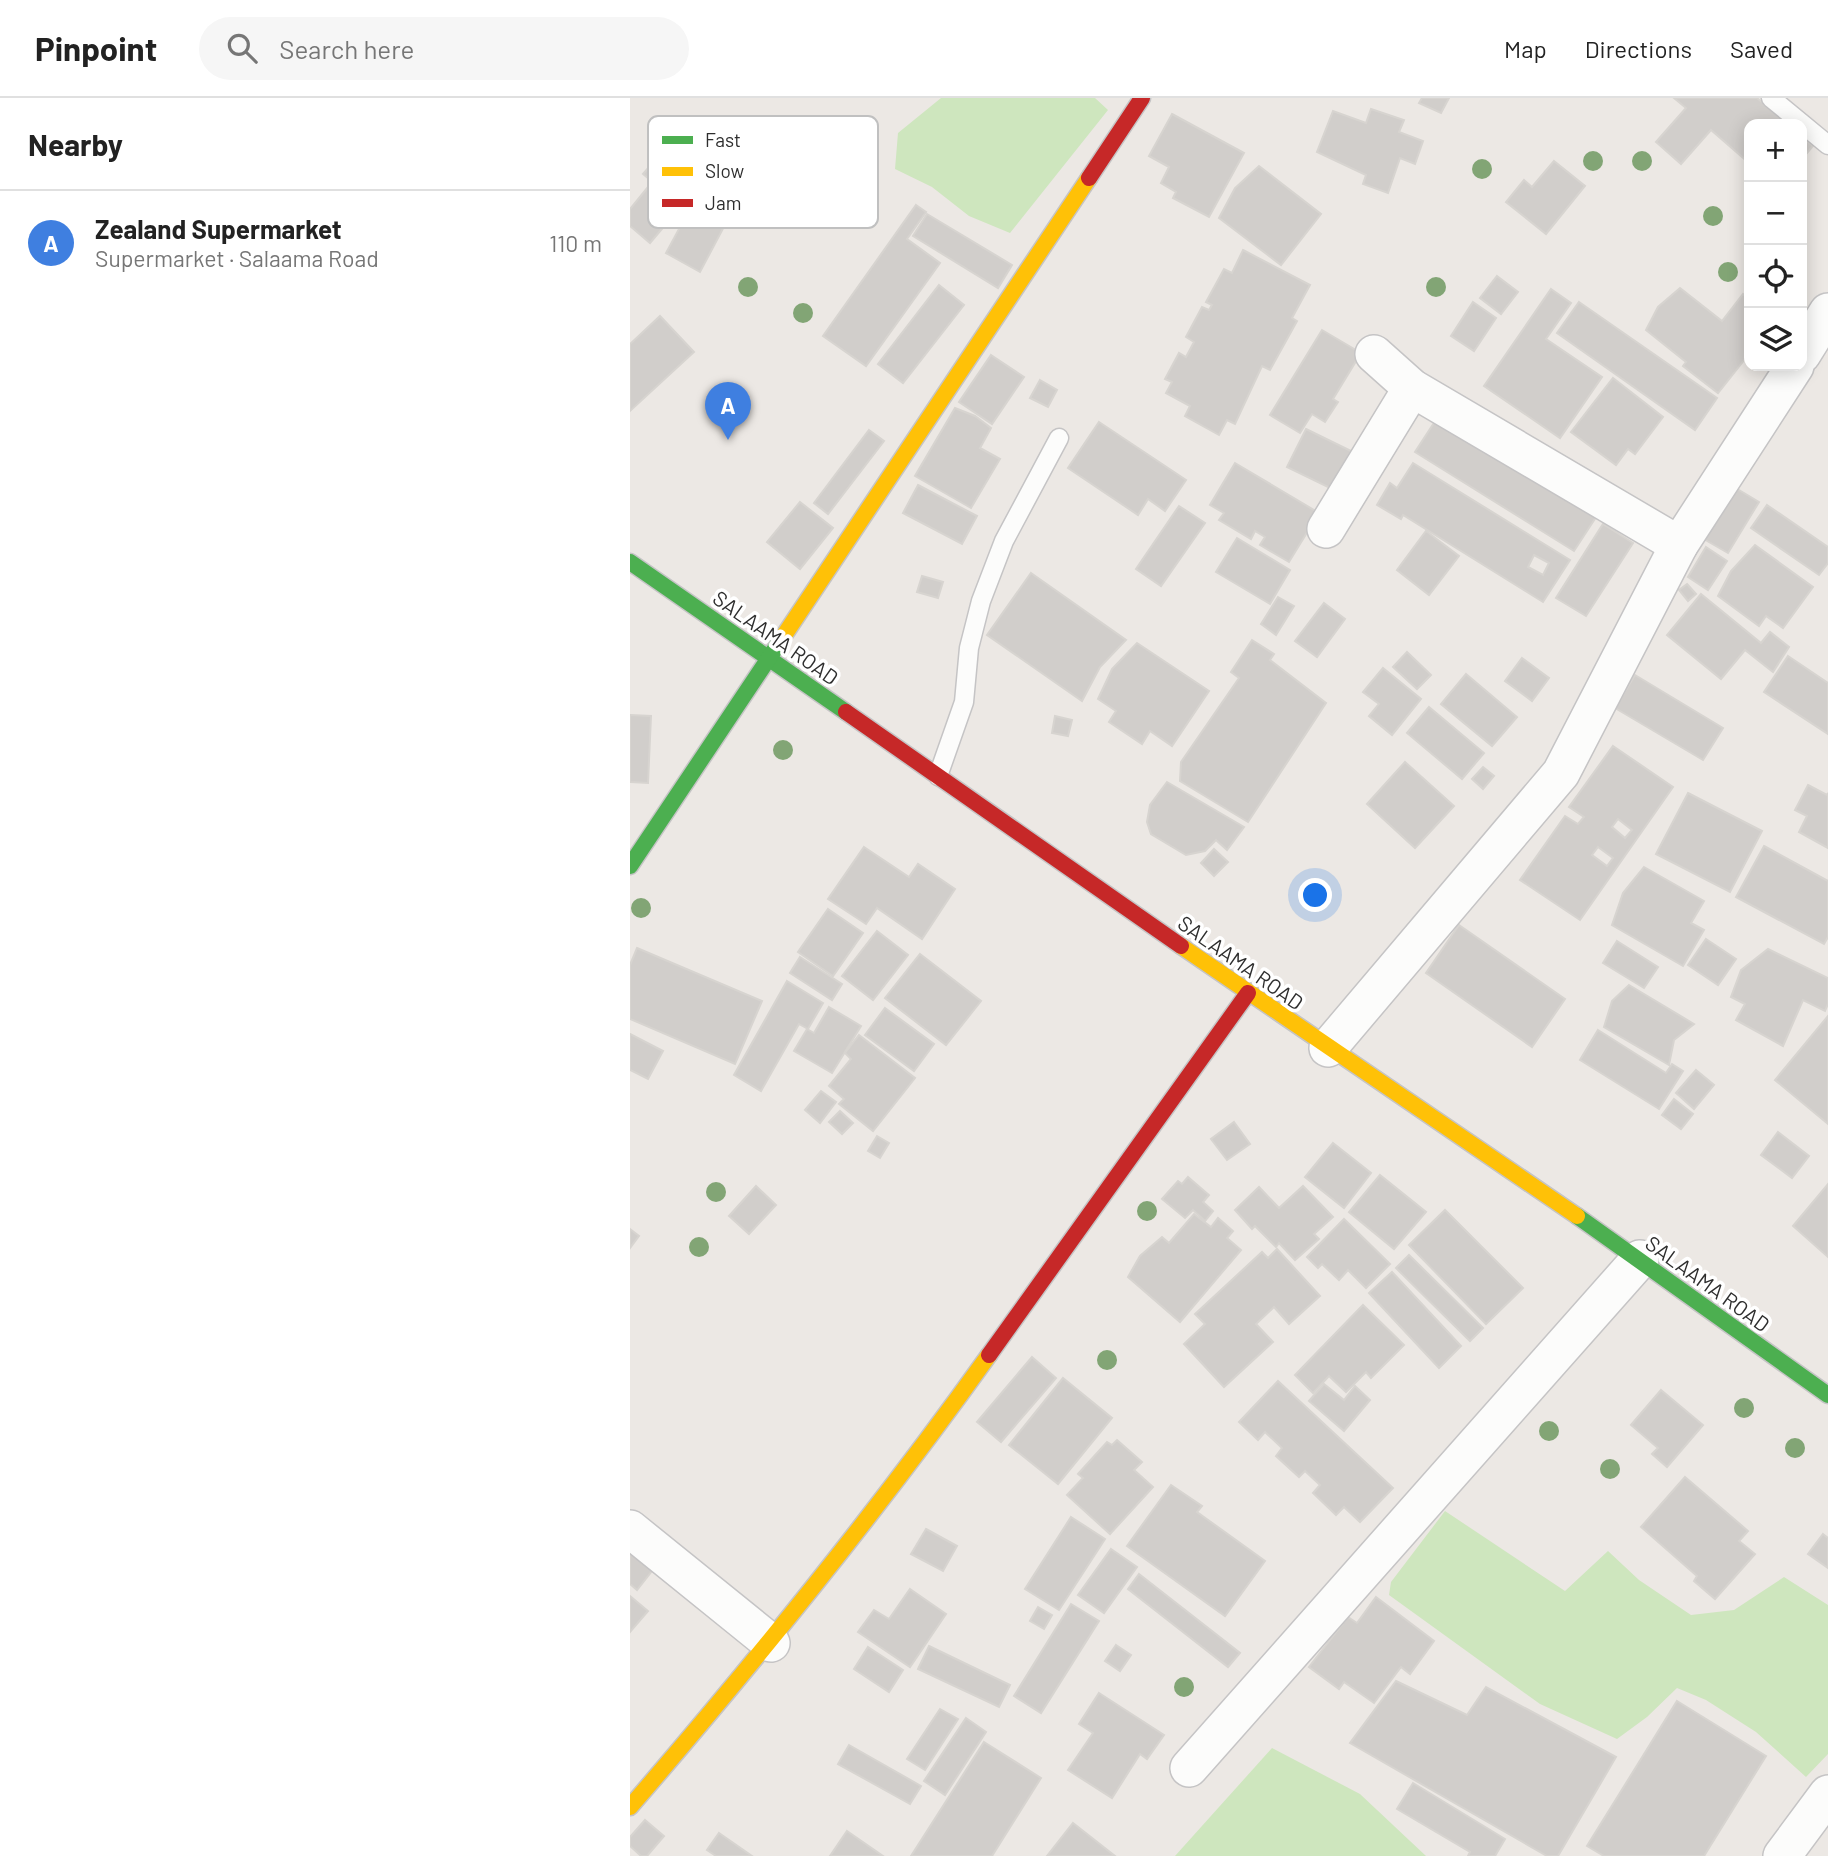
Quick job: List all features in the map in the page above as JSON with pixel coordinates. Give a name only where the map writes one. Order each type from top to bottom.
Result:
[{"type":"street","points":[[630,866],[1142,98]]},
{"type":"street","points":[[1807,346],[1828,312]]},
{"type":"street","points":[[1374,354],[1412,388],[1679,545]]},
{"type":"street","points":[[1328,1048],[1561,773],[1679,545],[1792,371]]},
{"type":"street","points":[[1326,528],[1412,388]]},
{"type":"street","name":"SALAAMA ROAD","points":[[630,562],[1248,993],[1640,1259],[1828,1395]]},
{"type":"street","points":[[630,1807],[771,1643],[917,1456],[1248,993]]},
{"type":"street","points":[[1189,1768],[1640,1259]]},
{"type":"street","points":[[630,1529],[771,1643]]},
{"type":"street","points":[[1783,1856],[1828,1794]]},
{"type":"lane","points":[[1771,98],[1828,145]]},
{"type":"lane","points":[[938,776],[964,702],[969,648],[981,600],[1004,541],[1059,438]]},
{"type":"green space","points":[[941,98],[1095,98],[1108,110],[1010,233],[969,216],[932,187],[895,169],[898,133]]},
{"type":"green space","points":[[1445,1511],[1565,1591],[1608,1551],[1639,1580],[1691,1615],[1734,1610],[1784,1577],[1828,1605],[1828,1754],[1806,1777],[1756,1732],[1706,1700],[1677,1688],[1647,1717],[1617,1739],[1540,1704],[1389,1595],[1391,1582]]},
{"type":"green space","points":[[1272,1748],[1360,1794],[1426,1856],[1175,1856]]},
{"type":"building","points":[[1422,98],[1449,98],[1441,113],[1419,103]]},
{"type":"building","points":[[1674,98],[1757,98],[1782,119],[1744,119],[1744,159],[1711,130],[1681,164],[1656,142],[1686,108]]},
{"type":"building","points":[[1371,109],[1404,120],[1399,132],[1423,141],[1415,164],[1400,158],[1388,193],[1363,184],[1366,175],[1317,152],[1333,111],[1366,123]]},
{"type":"building","points":[[1172,114],[1244,153],[1209,217],[1173,198],[1176,192],[1161,183],[1169,167],[1149,156]]},
{"type":"building","points":[[1807,141],[1813,146],[1807,153]]},
{"type":"building","points":[[1554,161],[1585,186],[1546,234],[1506,202],[1524,180],[1532,187]]},
{"type":"building","points":[[1259,166],[1321,214],[1281,265],[1219,218],[1235,188]]},
{"type":"building","points":[[648,187],[648,228],[663,228],[650,243],[630,226],[630,209]]},
{"type":"building","points":[[916,205],[926,212],[907,239],[940,263],[866,366],[823,336]]},
{"type":"building","points":[[927,214],[1012,265],[998,288],[913,236]]},
{"type":"building","points":[[680,228],[723,228],[700,272],[666,253]]},
{"type":"building","points":[[1243,250],[1310,285],[1292,318],[1297,321],[1270,370],[1262,366],[1235,424],[1227,420],[1219,435],[1185,416],[1190,406],[1166,393],[1172,382],[1165,379],[1179,353],[1186,357],[1194,342],[1186,337],[1202,307],[1209,310],[1212,305],[1206,302],[1224,269],[1232,273]]},
{"type":"building","points":[[1497,276],[1518,292],[1501,314],[1480,298]]},
{"type":"building","points":[[939,285],[964,305],[903,383],[878,364]]},
{"type":"building","points":[[1680,288],[1722,321],[1744,295],[1744,360],[1718,393],[1683,366],[1686,362],[1646,330],[1658,307]]},
{"type":"building","points":[[1551,289],[1571,303],[1546,339],[1602,377],[1560,438],[1484,386]]},
{"type":"building","points":[[1473,302],[1496,318],[1474,351],[1451,336]]},
{"type":"building","points":[[1579,302],[1717,398],[1695,430],[1557,333]]},
{"type":"building","points":[[660,316],[694,352],[630,411],[630,344]]},
{"type":"building","points":[[1322,330],[1361,353],[1333,399],[1338,402],[1325,422],[1312,414],[1300,433],[1270,415]]},
{"type":"building","points":[[991,355],[1024,377],[992,424],[959,402]]},
{"type":"building","points":[[1613,378],[1663,417],[1635,454],[1628,449],[1616,465],[1571,432]]},
{"type":"building","points":[[1040,380],[1057,390],[1048,407],[1030,398]]},
{"type":"building","points":[[955,408],[975,416],[991,428],[980,448],[1000,459],[971,508],[915,476]]},
{"type":"building","points":[[1441,412],[1600,511],[1574,551],[1415,452]]},
{"type":"building","points":[[1099,422],[1186,480],[1165,511],[1148,499],[1138,515],[1068,468]]},
{"type":"building","points":[[1306,429],[1351,451],[1332,489],[1287,467]]},
{"type":"building","points":[[869,430],[884,441],[828,514],[814,503]]},
{"type":"building","points":[[1235,463],[1319,513],[1289,562],[1260,545],[1265,537],[1255,531],[1251,539],[1219,520],[1224,513],[1210,505]]},
{"type":"building","points":[[1413,463],[1570,560],[1543,602],[1403,515],[1401,519],[1377,505],[1390,483],[1397,488]],"holes":[[[1534,555],[1549,563],[1543,575],[1528,567]]]},
{"type":"building","points":[[918,485],[977,516],[962,544],[903,513]]},
{"type":"building","points":[[1734,487],[1759,502],[1728,553],[1702,538]]},
{"type":"building","points":[[800,502],[833,528],[800,569],[767,542]]},
{"type":"building","points":[[1767,505],[1828,547],[1828,563],[1819,575],[1751,528]]},
{"type":"building","points":[[1179,506],[1205,523],[1161,586],[1136,569]]},
{"type":"building","points":[[1603,524],[1633,543],[1586,616],[1556,598]]},
{"type":"building","points":[[1426,531],[1459,556],[1429,595],[1397,570]]},
{"type":"building","points":[[1237,538],[1290,570],[1270,604],[1216,572]]},
{"type":"building","points":[[1755,545],[1813,587],[1783,628],[1766,616],[1759,626],[1718,596],[1731,571]]},
{"type":"building","points":[[1706,547],[1727,561],[1708,590],[1688,577]]},
{"type":"building","points":[[1031,573],[1126,640],[1100,667],[1082,701],[987,635]]},
{"type":"building","points":[[922,576],[943,582],[938,598],[917,592]]},
{"type":"building","points":[[1687,584],[1696,594],[1688,601],[1679,590]]},
{"type":"building","points":[[1701,594],[1761,643],[1770,632],[1789,647],[1773,672],[1745,650],[1721,679],[1667,635]]},
{"type":"building","points":[[1278,597],[1294,606],[1276,635],[1261,624]]},
{"type":"building","points":[[1324,603],[1345,619],[1317,657],[1295,641]]},
{"type":"building","points":[[1252,640],[1274,654],[1270,660],[1326,703],[1248,822],[1180,781],[1181,762],[1239,678],[1231,672]]},
{"type":"building","points":[[1137,643],[1209,691],[1172,746],[1150,731],[1142,744],[1109,722],[1116,711],[1098,699],[1112,669]]},
{"type":"building","points":[[1407,652],[1431,675],[1417,689],[1393,667]]},
{"type":"building","points":[[1788,656],[1828,683],[1828,734],[1764,692]]},
{"type":"building","points":[[1522,658],[1549,678],[1532,701],[1505,681]]},
{"type":"building","points":[[1383,668],[1421,699],[1392,735],[1369,716],[1379,704],[1363,692]]},
{"type":"building","points":[[1466,674],[1517,717],[1492,746],[1441,704]]},
{"type":"building","points":[[1635,675],[1723,728],[1703,760],[1615,708]]},
{"type":"building","points":[[1429,707],[1484,753],[1462,779],[1407,733]]},
{"type":"building","points":[[630,715],[651,716],[648,783],[630,782]]},
{"type":"building","points":[[1055,716],[1072,720],[1068,736],[1052,733]]},
{"type":"building","points":[[1613,746],[1673,787],[1580,920],[1520,880],[1565,816],[1578,824],[1584,817],[1569,807]],"holes":[[[1618,819],[1632,830],[1625,838],[1612,827]],[[1598,847],[1613,858],[1607,866],[1592,855]]]},
{"type":"building","points":[[1405,762],[1454,806],[1415,848],[1367,804]]},
{"type":"building","points":[[1483,767],[1494,776],[1483,789],[1472,779]]},
{"type":"building","points":[[1167,782],[1244,827],[1227,850],[1216,840],[1205,851],[1186,855],[1151,834],[1147,822],[1150,805]]},
{"type":"building","points":[[1808,785],[1827,795],[1828,793],[1828,848],[1799,832],[1807,816],[1795,810]]},
{"type":"building","points":[[1688,793],[1762,831],[1730,892],[1656,854]]},
{"type":"building","points":[[1764,846],[1828,881],[1828,937],[1824,944],[1736,897]]},
{"type":"building","points":[[864,847],[909,877],[918,864],[955,889],[922,939],[877,908],[866,924],[828,899]]},
{"type":"building","points":[[1214,849],[1228,862],[1214,876],[1201,863]]},
{"type":"building","points":[[1644,867],[1704,901],[1691,923],[1704,930],[1683,966],[1612,925],[1623,893]]},
{"type":"building","points":[[828,909],[863,933],[833,976],[798,952]]},
{"type":"building","points":[[1459,925],[1565,999],[1532,1047],[1426,973]]},
{"type":"building","points":[[877,931],[908,955],[873,1000],[842,976]]},
{"type":"building","points":[[1706,939],[1736,959],[1718,985],[1688,965]]},
{"type":"building","points":[[1617,941],[1658,967],[1644,988],[1603,963]]},
{"type":"building","points":[[637,948],[762,1001],[735,1064],[630,1019],[630,965]]},
{"type":"building","points":[[1768,949],[1828,978],[1828,1004],[1825,1011],[1803,1000],[1783,1046],[1736,1020],[1745,1004],[1731,997],[1741,970]]},
{"type":"building","points":[[920,954],[981,1001],[946,1045],[885,998]]},
{"type":"building","points":[[800,957],[842,984],[832,1000],[790,973]]},
{"type":"building","points":[[787,981],[823,1003],[808,1029],[799,1024],[761,1091],[734,1075]]},
{"type":"building","points":[[1629,985],[1694,1024],[1674,1040],[1669,1065],[1604,1027],[1612,1001]]},
{"type":"building","points":[[829,1007],[861,1026],[832,1073],[794,1051],[807,1029],[814,1033]]},
{"type":"building","points":[[885,1008],[934,1044],[914,1071],[865,1035]]},
{"type":"building","points":[[1828,1016],[1828,1124],[1775,1080]]},
{"type":"building","points":[[1598,1030],[1666,1073],[1672,1064],[1683,1071],[1659,1109],[1580,1060]]},
{"type":"building","points":[[630,1034],[663,1051],[648,1079],[630,1070]]},
{"type":"building","points":[[859,1035],[915,1078],[873,1131],[839,1104],[844,1099],[829,1086],[851,1059],[845,1053]]},
{"type":"building","points":[[1696,1070],[1714,1085],[1694,1109],[1676,1093]]},
{"type":"building","points":[[821,1091],[836,1102],[820,1123],[805,1110]]},
{"type":"building","points":[[1674,1099],[1693,1114],[1681,1129],[1662,1115]]},
{"type":"building","points":[[840,1111],[853,1123],[842,1134],[829,1122]]},
{"type":"building","points":[[1234,1122],[1250,1144],[1227,1160],[1211,1139]]},
{"type":"building","points":[[1778,1132],[1809,1156],[1792,1178],[1761,1155]]},
{"type":"building","points":[[877,1136],[889,1143],[880,1158],[868,1151]]},
{"type":"building","points":[[1333,1143],[1371,1173],[1344,1208],[1305,1177]]},
{"type":"building","points":[[1380,1175],[1426,1212],[1394,1249],[1349,1212]]},
{"type":"building","points":[[1188,1177],[1209,1195],[1203,1202],[1213,1211],[1205,1221],[1193,1210],[1185,1218],[1162,1199],[1178,1181],[1182,1184]]},
{"type":"building","points":[[1828,1184],[1828,1257],[1793,1226]]},
{"type":"building","points":[[756,1186],[776,1205],[749,1234],[729,1216]]},
{"type":"building","points":[[1303,1186],[1333,1217],[1314,1234],[1319,1239],[1295,1260],[1279,1243],[1276,1247],[1255,1226],[1252,1229],[1235,1210],[1259,1187],[1279,1208]]},
{"type":"building","points":[[1445,1210],[1523,1288],[1486,1324],[1409,1245]]},
{"type":"building","points":[[1194,1214],[1211,1227],[1218,1218],[1233,1231],[1227,1238],[1241,1250],[1180,1322],[1128,1277],[1140,1256],[1162,1237],[1169,1243]]},
{"type":"building","points":[[1344,1219],[1390,1264],[1366,1288],[1348,1270],[1339,1280],[1322,1264],[1318,1268],[1307,1257]]},
{"type":"building","points":[[630,1229],[639,1236],[630,1248]]},
{"type":"building","points":[[1277,1249],[1320,1296],[1289,1324],[1274,1307],[1256,1324],[1273,1342],[1224,1387],[1184,1344],[1205,1324],[1195,1314],[1262,1252],[1268,1258]]},
{"type":"building","points":[[1409,1255],[1483,1328],[1470,1341],[1396,1268]]},
{"type":"building","points":[[1392,1272],[1461,1346],[1439,1368],[1369,1293]]},
{"type":"building","points":[[1363,1305],[1404,1345],[1371,1378],[1366,1372],[1346,1392],[1329,1376],[1313,1393],[1295,1375]]},
{"type":"building","points":[[1032,1357],[1056,1378],[1001,1442],[977,1422]]},
{"type":"building","points":[[1063,1378],[1112,1418],[1058,1484],[1009,1445]]},
{"type":"building","points":[[1278,1381],[1393,1488],[1360,1522],[1344,1507],[1336,1515],[1313,1493],[1320,1485],[1305,1471],[1299,1477],[1276,1456],[1282,1448],[1265,1432],[1258,1440],[1239,1422]]},
{"type":"building","points":[[1324,1384],[1344,1400],[1355,1386],[1370,1400],[1344,1431],[1309,1401]]},
{"type":"building","points":[[1661,1390],[1703,1425],[1667,1467],[1652,1454],[1658,1448],[1631,1425]]},
{"type":"building","points":[[1117,1440],[1142,1462],[1134,1470],[1153,1487],[1110,1534],[1067,1495],[1083,1478],[1078,1474],[1107,1442],[1112,1445]]},
{"type":"building","points":[[1685,1477],[1748,1531],[1739,1541],[1755,1554],[1715,1599],[1694,1581],[1697,1576],[1641,1527]]},
{"type":"building","points":[[1171,1485],[1202,1506],[1197,1512],[1265,1561],[1225,1616],[1127,1546]]},
{"type":"building","points":[[1071,1517],[1105,1539],[1059,1610],[1025,1589]]},
{"type":"building","points":[[926,1529],[957,1546],[943,1571],[911,1554]]},
{"type":"building","points":[[630,1532],[663,1557],[637,1590],[630,1584]]},
{"type":"building","points":[[1823,1534],[1828,1538],[1828,1568],[1808,1554]]},
{"type":"building","points":[[1111,1549],[1137,1567],[1104,1613],[1078,1595]]},
{"type":"building","points":[[1139,1574],[1240,1653],[1228,1667],[1128,1589]]},
{"type":"building","points":[[910,1589],[946,1614],[910,1667],[858,1632],[874,1610],[889,1619]]},
{"type":"building","points":[[630,1596],[648,1611],[630,1632]]},
{"type":"building","points":[[1376,1597],[1434,1641],[1410,1674],[1401,1667],[1374,1703],[1344,1682],[1339,1689],[1309,1667],[1348,1617],[1357,1623]]},
{"type":"building","points":[[1071,1604],[1099,1621],[1041,1713],[1014,1696]]},
{"type":"building","points":[[1038,1607],[1052,1615],[1044,1629],[1030,1621]]},
{"type":"building","points":[[1116,1645],[1131,1655],[1120,1671],[1105,1661]]},
{"type":"building","points":[[929,1646],[1010,1685],[999,1707],[918,1669]]},
{"type":"building","points":[[868,1647],[903,1670],[889,1692],[854,1669]]},
{"type":"building","points":[[1396,1681],[1467,1715],[1486,1687],[1616,1757],[1558,1856],[1547,1856],[1350,1743]]},
{"type":"building","points":[[1099,1693],[1164,1735],[1147,1759],[1140,1754],[1112,1798],[1068,1770],[1093,1733],[1079,1724]]},
{"type":"building","points":[[1677,1701],[1766,1756],[1704,1856],[1604,1856],[1587,1846]]},
{"type":"building","points":[[940,1709],[958,1719],[925,1770],[907,1759]]},
{"type":"building","points":[[966,1718],[986,1732],[945,1795],[924,1781]]},
{"type":"building","points":[[984,1742],[1041,1778],[992,1856],[911,1856]]},
{"type":"building","points":[[849,1745],[921,1786],[910,1804],[838,1764]]},
{"type":"building","points":[[1413,1783],[1505,1839],[1495,1856],[1468,1856],[1470,1852],[1397,1809]]},
{"type":"building","points":[[645,1820],[664,1836],[647,1856],[641,1856],[630,1846],[630,1837]]},
{"type":"building","points":[[1073,1823],[1115,1856],[1047,1856]]},
{"type":"building","points":[[847,1831],[883,1856],[830,1856]]},
{"type":"building","points":[[719,1833],[752,1856],[716,1856],[707,1850]]},
{"type":"traffic: fast","points":[[630,562],[846,712]]},
{"type":"traffic: fast","points":[[630,866],[781,640]]},
{"type":"traffic: fast","points":[[1577,1216],[1828,1395]]},
{"type":"traffic: slow","points":[[781,640],[1089,178]]},
{"type":"traffic: slow","points":[[1181,946],[1577,1216]]},
{"type":"traffic: slow","points":[[630,1807],[815,1585],[989,1355]]},
{"type":"traffic: jam","points":[[1089,178],[1142,98]]},
{"type":"traffic: jam","points":[[846,712],[1181,946]]},
{"type":"traffic: jam","points":[[989,1355],[1248,993]]},
{"type":"place","name":"Zealand Supermarket","points":[[728,440]]}]
